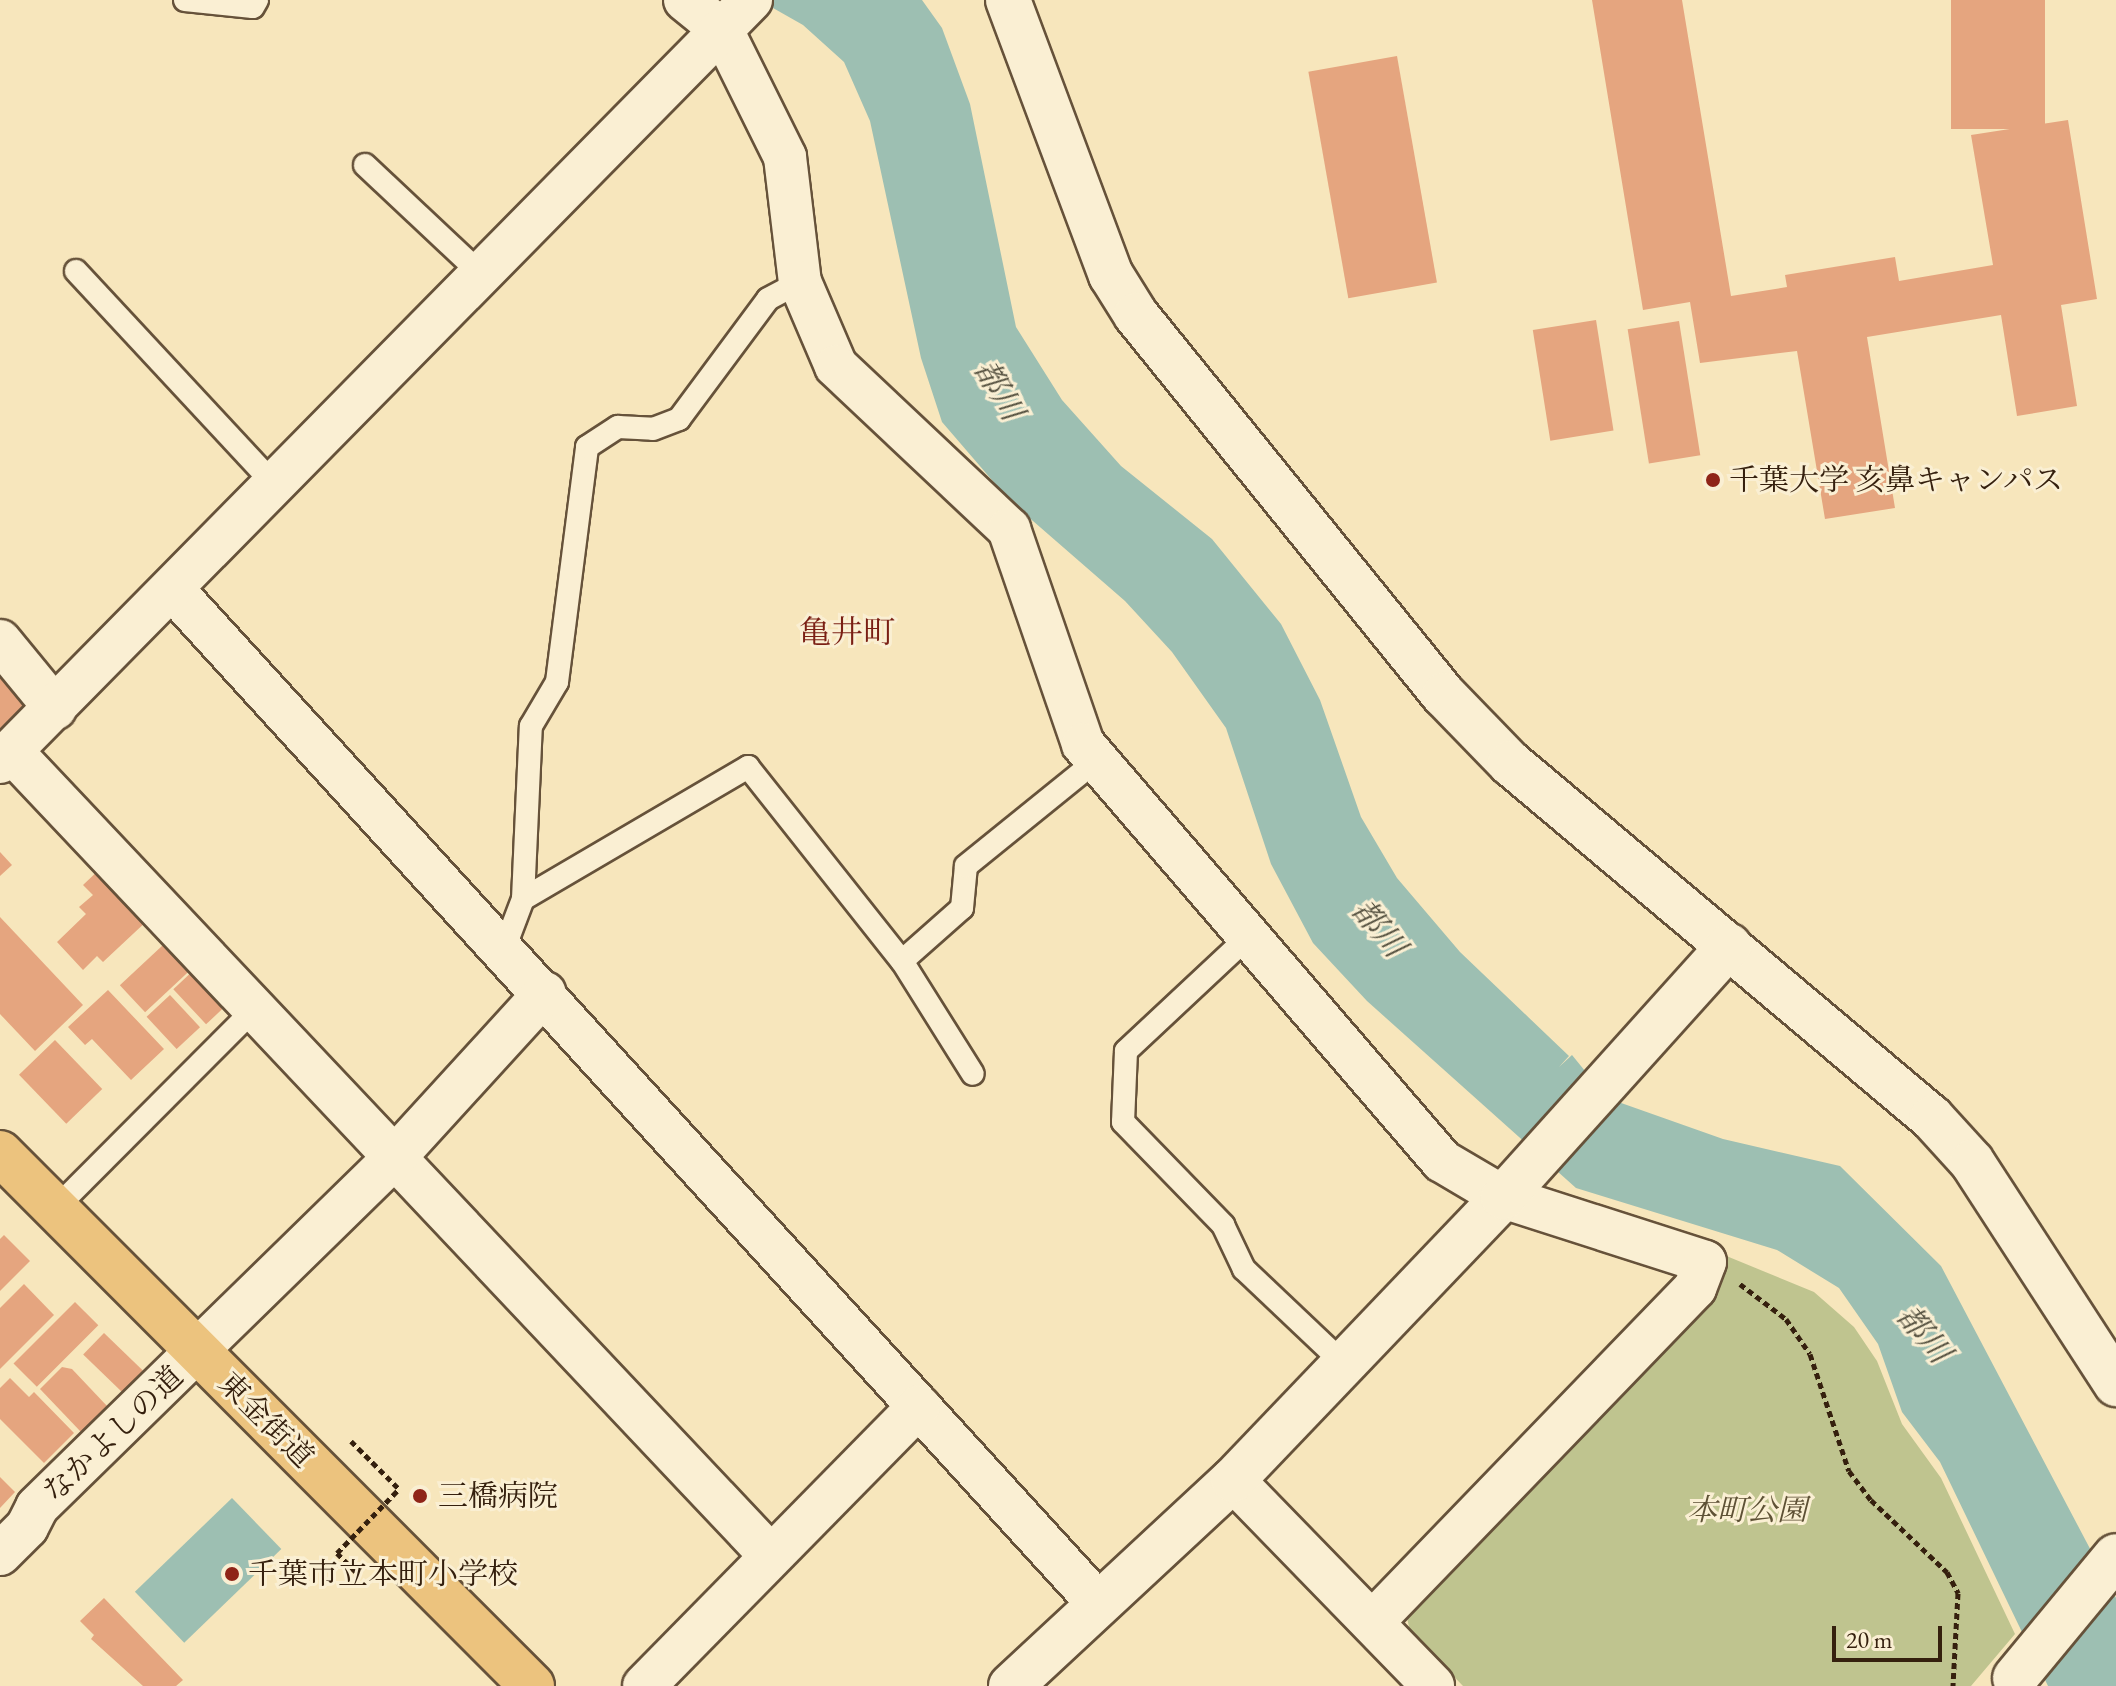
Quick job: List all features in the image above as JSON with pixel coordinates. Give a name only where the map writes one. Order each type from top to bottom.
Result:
[{"type":"highway","name":"東金街道","points":[[0,1153],[532,1686]]},
{"type":"street","points":[[685,0],[739,13]]},
{"type":"street","points":[[1008,0],[1111,275],[1136,315],[1444,695],[1510,763],[1932,1118],[1972,1162],[2116,1384]]},
{"type":"street","points":[[739,13],[272,482],[173,590],[5,756],[254,1009],[769,1554]]},
{"type":"street","points":[[739,13],[785,157],[800,282],[836,366],[1009,529],[1083,744],[1442,1161],[1503,1197],[1705,1262],[1695,1288],[1372,1622]]},
{"type":"street","points":[[173,590],[545,993],[1097,1602]]},
{"type":"street","points":[[0,641],[55,708]]},
{"type":"street","points":[[1016,1684],[1097,1602],[1233,1480],[1503,1197],[1729,946]]},
{"type":"street","name":"なかよしの道","points":[[0,1554],[27,1527],[37,1507],[395,1157],[545,993]]},
{"type":"street","points":[[644,1686],[769,1554],[919,1406]]},
{"type":"street","points":[[1233,1480],[1433,1686]]},
{"type":"street","points":[[2014,1683],[2116,1556]]},
{"type":"lane","points":[[185,0],[253,7],[257,0]]},
{"type":"lane","points":[[365,165],[480,273]]},
{"type":"lane","points":[[76,271],[272,482]]},
{"type":"lane","points":[[504,949],[523,899],[531,726],[557,682],[587,447],[618,427],[653,429],[679,419],[768,299],[800,282]]},
{"type":"lane","points":[[902,961],[962,908],[966,866],[1097,760]]},
{"type":"lane","points":[[523,899],[748,767],[902,961],[973,1074]]},
{"type":"lane","points":[[1250,935],[1126,1051],[1123,1122],[1223,1225],[1244,1269],[1344,1364]]},
{"type":"lane","points":[[55,1209],[254,1009]]},
{"type":"path","points":[[1705,1262],[1786,1319],[1810,1354],[1849,1471],[1871,1500],[1947,1572],[1958,1593],[1953,1686]]},
{"type":"path","points":[[337,1553],[399,1489],[351,1441]]},
{"type":"green space","name":"本町公園","points":[[1724,1255],[1814,1292],[1854,1327],[1877,1361],[1902,1424],[1941,1478],[2015,1634],[1971,1686],[1463,1686],[1410,1631],[1404,1605]]},
{"type":"water","name":"都川","points":[[759,0],[922,0],[942,28],[970,104],[1016,327],[1062,400],[1121,466],[1212,539],[1281,624],[1320,700],[1361,817],[1397,878],[1460,952],[1569,1056],[1559,1067],[1572,1055],[1607,1098],[1723,1139],[1840,1166],[1941,1266],[2116,1598],[2116,1686],[2048,1686],[1940,1462],[1902,1412],[1878,1344],[1839,1288],[1777,1250],[1576,1188],[1367,1001],[1313,943],[1271,864],[1226,728],[1172,652],[1125,601],[1010,501],[942,422],[921,358],[870,121],[844,62],[803,25]]},
{"type":"water","points":[[232,1498],[281,1549],[184,1643],[135,1592]]},
{"type":"building","points":[[1592,0],[1682,0],[1731,296],[1787,287],[1785,275],[1895,257],[1899,281],[1993,265],[1971,135],[2068,120],[2097,299],[2061,305],[2077,406],[2017,416],[2001,315],[1867,337],[1895,508],[1825,519],[1797,351],[1700,363],[1690,302],[1643,310]]},
{"type":"building","points":[[1951,0],[2045,0],[2045,129],[1951,129]]},
{"type":"building","points":[[1397,56],[1437,283],[1348,298],[1308,72]]},
{"type":"building","points":[[1596,320],[1614,431],[1550,441],[1533,330]]},
{"type":"building","points":[[1679,321],[1700,455],[1649,463],[1628,329]]},
{"type":"building","points":[[0,672],[34,715],[6,737],[0,729]]},
{"type":"building","points":[[0,852],[12,865],[0,876]]},
{"type":"building","points":[[101,868],[149,919],[103,962],[97,956],[83,970],[57,942],[86,914],[79,907],[93,895],[83,885]]},
{"type":"building","points":[[0,917],[83,1005],[35,1051],[0,1014]]},
{"type":"building","points":[[163,945],[188,972],[145,1012],[120,985]]},
{"type":"building","points":[[196,968],[229,1003],[206,1024],[173,989]]},
{"type":"building","points":[[108,990],[164,1049],[131,1080],[92,1039],[85,1045],[68,1027]]},
{"type":"building","points":[[170,995],[200,1027],[177,1049],[147,1017]]},
{"type":"building","points":[[55,1040],[102,1089],[66,1124],[19,1075]]},
{"type":"building","points":[[4,1235],[30,1261],[0,1291],[0,1239]]},
{"type":"building","points":[[24,1284],[54,1315],[0,1369],[0,1308]]},
{"type":"building","points":[[75,1302],[98,1325],[37,1387],[13,1364]]},
{"type":"building","points":[[104,1333],[143,1371],[122,1392],[83,1355]]},
{"type":"building","points":[[62,1367],[72,1369],[107,1406],[81,1432],[40,1389]]},
{"type":"building","points":[[10,1378],[29,1397],[34,1392],[74,1433],[44,1463],[0,1419],[0,1388]]},
{"type":"building","points":[[0,1477],[15,1492],[0,1508]]},
{"type":"building","points":[[104,1598],[183,1680],[176,1686],[143,1686],[91,1639],[94,1635],[80,1621]]},
{"type":"place","name":"千葉大学 亥鼻キャンパス","points":[[1713,480]]},
{"type":"place","name":"三橋病院","points":[[420,1496]]},
{"type":"place","name":"千葉市立本町小学校","points":[[232,1574]]},
{"type":"district","name":"亀井町","points":[[847,632]]}]
